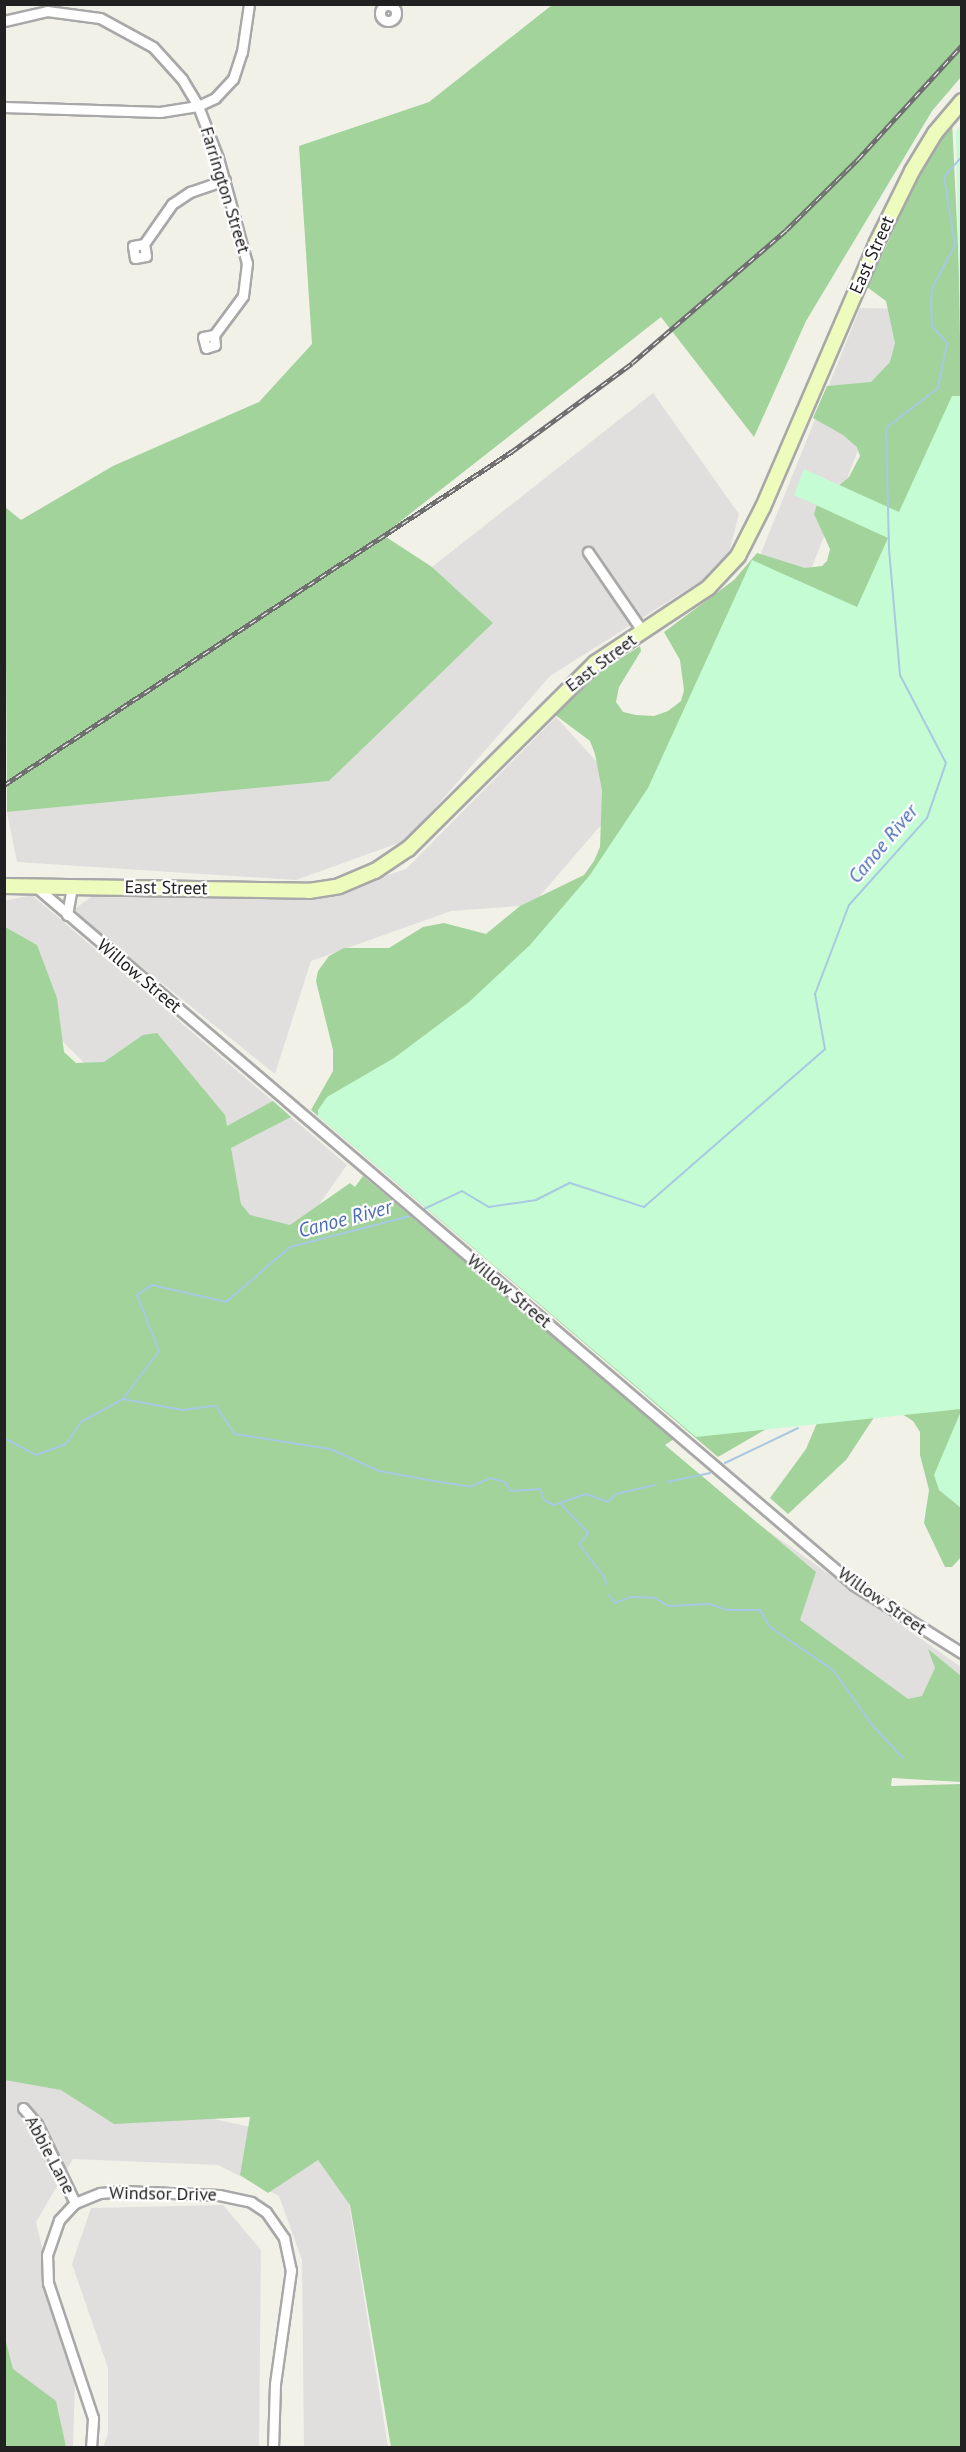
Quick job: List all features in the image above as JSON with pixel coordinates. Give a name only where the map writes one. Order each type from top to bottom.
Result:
[{"type":"street","points":[[4,107],[160,112],[198,106],[215,98],[233,79],[244,42],[249,4]]},
{"type":"street","points":[[370,4],[380,10]]},
{"type":"street","name":"Farrington Street","points":[[4,21],[61,11],[122,27],[153,47],[174,67],[198,106],[225,180],[244,246],[247,277],[240,303],[214,336]]},
{"type":"street","name":"East Street","points":[[4,886],[309,891],[339,886],[375,872],[417,841],[555,698],[595,663],[713,584],[741,551],[876,244],[912,171],[934,133],[962,100]]},
{"type":"street","points":[[144,244],[172,204],[190,192],[225,180]]},
{"type":"street","points":[[588,552],[642,632]]},
{"type":"street","name":"Willow Street","points":[[33,885],[855,1585],[962,1653]]},
{"type":"street","points":[[67,915],[72,886]]},
{"type":"street","name":"Abbie Lane","points":[[23,2108],[37,2124],[75,2203]]},
{"type":"street","name":"Windsor Drive","points":[[75,2203],[111,2191],[219,2195],[251,2202],[266,2212],[284,2238],[291,2270],[275,2384],[273,2448]]},
{"type":"street","points":[[75,2203],[59,2220],[51,2238],[46,2274],[93,2418],[91,2448]]},
{"type":"shaded area","points":[[860,308],[914,309],[808,577],[759,558]]},
{"type":"shaded area","points":[[653,393],[739,514],[726,565],[550,676],[407,840],[296,880],[17,862],[7,812],[329,781],[493,623],[432,567]]},
{"type":"shaded area","points":[[556,717],[627,795],[532,905],[451,911],[311,961],[275,1074],[72,911],[95,894],[320,898],[406,869]]},
{"type":"shaded area","points":[[32,895],[347,1165],[282,1257],[8,988],[5,989],[4,901]]},
{"type":"shaded area","points":[[676,1466],[961,1667],[961,1762],[650,1511]]},
{"type":"shaded area","points":[[5,2072],[340,2147],[388,2447],[304,2447],[302,2260],[279,2196],[218,2165],[73,2159],[36,2222],[75,2382],[73,2447],[5,2448]]},
{"type":"shaded area","points":[[223,2205],[261,2250],[259,2447],[103,2447],[108,2434],[108,2368],[72,2264],[91,2208]]},
{"type":"green space","points":[[552,5],[961,5],[961,77],[932,111],[806,321],[754,437],[661,317],[383,535],[432,567],[493,623],[329,781],[7,812],[5,507],[21,520],[113,466],[259,402],[312,344],[299,146],[429,102]]},
{"type":"green space","points":[[952,120],[962,331],[961,1557],[952,1567],[945,1567],[924,1523],[929,1490],[920,1455],[920,1432],[913,1421],[902,1414],[875,1416],[846,1460],[788,1514],[770,1498],[806,1449],[817,1423],[792,1414],[718,1457],[311,1110],[333,1071],[333,1050],[316,981],[318,971],[329,956],[344,948],[389,948],[423,927],[444,923],[486,934],[520,906],[584,875],[594,861],[600,847],[602,790],[595,754],[590,741],[554,714],[598,673],[640,646],[641,651],[619,687],[616,702],[623,712],[636,715],[654,716],[668,711],[681,701],[684,690],[680,660],[664,632],[734,580],[757,553],[805,568],[822,566],[827,561],[830,549],[814,514],[817,504],[849,477],[860,456],[857,447],[843,435],[813,418],[827,386],[871,382],[890,362],[895,343],[886,301],[867,287],[925,163]]},
{"type":"green space","points":[[961,124],[961,391],[956,132]]},
{"type":"green space","points":[[952,396],[962,396],[961,1409],[696,1437],[318,1116],[318,1110],[327,1097],[394,1058],[469,1002],[530,945],[590,875],[648,788],[752,560],[857,607],[888,538],[794,495],[804,469],[899,512]]},
{"type":"green space","points":[[5,927],[37,945],[57,998],[64,1052],[76,1063],[104,1062],[143,1035],[157,1033],[225,1115],[227,1126],[273,1101],[291,1117],[231,1148],[241,1204],[250,1215],[290,1225],[350,1183],[355,1187],[363,1176],[674,1439],[665,1445],[816,1572],[800,1620],[908,1699],[922,1696],[935,1668],[928,1649],[961,1676],[961,1782],[892,1778],[891,1786],[961,1784],[961,2447],[391,2447],[350,2205],[318,2160],[268,2193],[240,2175],[250,2117],[114,2124],[61,2090],[5,2080]]},
{"type":"green space","points":[[961,1411],[962,1508],[939,1490],[934,1475]]},
{"type":"green space","points":[[5,2338],[13,2369],[56,2401],[66,2447],[5,2447]]},
{"type":"waterway","name":"Canoe River","points":[[424,1209],[462,1191],[489,1207],[536,1200],[570,1183],[644,1207],[825,1049],[815,994],[849,905],[927,818],[946,763],[900,675],[889,548],[886,428],[938,388],[947,343],[932,326],[932,289],[955,245],[944,177],[962,156]]},
{"type":"waterway","name":"Canoe River","points":[[4,1438],[36,1455],[66,1444],[81,1422],[123,1399],[159,1351],[137,1295],[152,1285],[226,1302],[290,1247],[414,1215]]},
{"type":"waterway","points":[[123,1399],[182,1410],[216,1406],[235,1434],[330,1449],[379,1471],[434,1481],[470,1487],[490,1478],[505,1482],[510,1491],[540,1489],[544,1500],[554,1505],[586,1494],[608,1502],[616,1494],[655,1485]]},
{"type":"waterway","points":[[725,1463],[798,1428]]},
{"type":"waterway","points":[[667,1482],[710,1473]]},
{"type":"waterway","points":[[560,1503],[588,1533],[579,1544],[605,1578],[606,1585]]},
{"type":"waterway","points":[[609,1595],[615,1603],[631,1597],[655,1598],[668,1606],[709,1604],[727,1610],[760,1610],[770,1627],[833,1670],[873,1726],[903,1758]]},
{"type":"railway","points":[[4,785],[511,452],[632,363],[786,230],[858,159],[962,45]]}]
